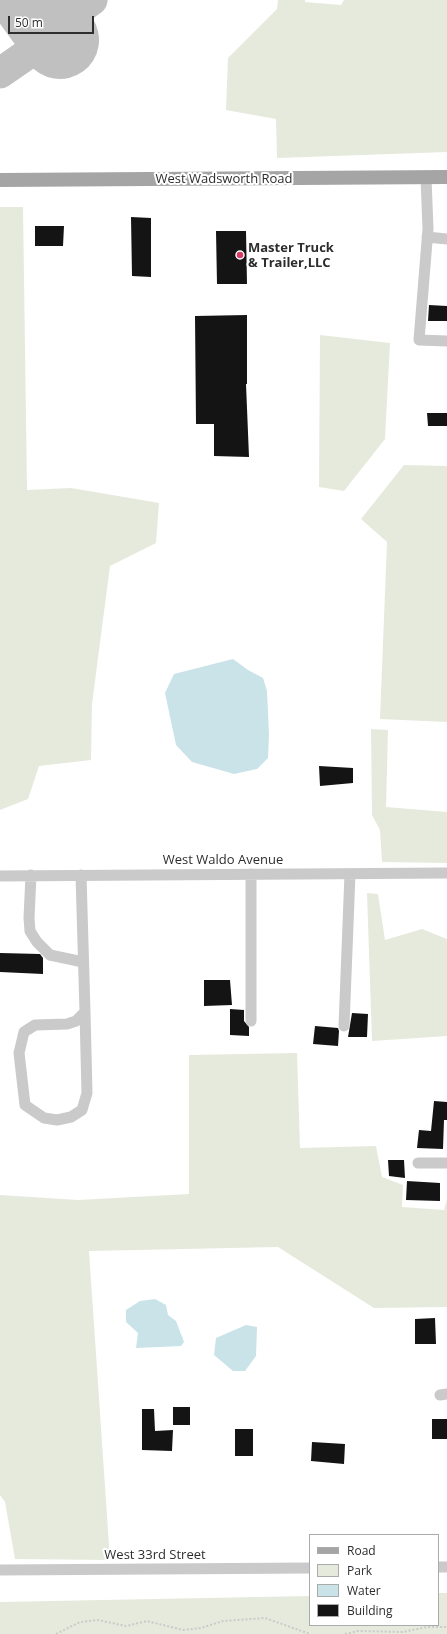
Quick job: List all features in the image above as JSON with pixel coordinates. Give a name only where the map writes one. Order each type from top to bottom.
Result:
[{"type":"main road","name":"West Wadsworth Road","points":[[0,180],[447,178]]},
{"type":"street","points":[[426,178],[427,237],[419,340],[447,341]]},
{"type":"street","points":[[427,237],[447,239]]},
{"type":"street","name":"West Waldo Avenue","points":[[0,876],[447,873]]},
{"type":"street","points":[[251,874],[251,1021]]},
{"type":"street","points":[[344,1026],[350,874]]},
{"type":"street","points":[[31,875],[29,918],[30,931],[37,942],[50,955],[83,962]]},
{"type":"street","points":[[81,875],[83,962],[85,1012],[87,1093],[82,1110],[71,1117],[57,1120],[44,1118],[25,1105],[19,1053],[24,1032],[35,1025],[67,1024],[76,1021],[85,1012]]},
{"type":"street","points":[[418,1163],[447,1163]]},
{"type":"street","name":"West 33rd Street","points":[[0,1570],[309,1568]]},
{"type":"path","points":[[56,1634],[80,1622],[98,1620],[126,1626],[147,1621],[183,1630],[201,1628],[223,1621],[265,1618],[310,1634]]},
{"type":"path","points":[[345,1634],[365,1631],[403,1632],[439,1626],[447,1627]]},
{"type":"green space","points":[[278,0],[305,0],[305,2],[341,5],[344,0],[447,0],[447,152],[277,158],[276,119],[226,110],[228,58],[277,9]]},
{"type":"green space","points":[[0,207],[23,207],[27,490],[71,488],[159,503],[156,543],[110,566],[92,704],[91,760],[39,766],[28,799],[0,810]]},
{"type":"green space","points":[[320,335],[390,343],[385,439],[344,491],[319,487]]},
{"type":"green space","points":[[404,465],[447,466],[447,722],[380,719],[387,542],[361,519]]},
{"type":"green space","points":[[371,729],[388,730],[386,807],[447,812],[447,863],[382,862],[380,830],[372,815]]},
{"type":"green space","points":[[367,893],[378,894],[385,940],[422,929],[447,939],[447,1036],[372,1041]]},
{"type":"green space","points":[[297,1053],[300,1148],[376,1146],[382,1177],[403,1185],[402,1207],[444,1210],[447,1199],[447,1307],[374,1308],[278,1247],[89,1251],[110,1560],[15,1559],[5,1502],[0,1495],[0,1195],[78,1200],[189,1194],[189,1055]]},
{"type":"green space","points":[[439,1593],[447,1593],[447,1634],[0,1634],[0,1602],[309,1596],[309,1626],[439,1626]]},
{"type":"water","points":[[233,659],[248,670],[263,678],[267,691],[269,735],[268,758],[257,769],[234,774],[192,762],[176,745],[165,693],[174,674]]},
{"type":"water","points":[[155,1299],[166,1305],[168,1315],[176,1321],[184,1342],[181,1346],[136,1348],[138,1333],[126,1322],[126,1310],[140,1301]]},
{"type":"water","points":[[246,1325],[257,1327],[256,1356],[245,1371],[233,1371],[214,1355],[216,1338]]},
{"type":"building","points":[[131,217],[151,218],[151,277],[132,276]]},
{"type":"building","points":[[35,226],[64,226],[63,246],[35,246]]},
{"type":"building","points":[[216,231],[246,231],[247,284],[217,284]]},
{"type":"building","points":[[429,305],[447,306],[447,321],[428,321]]},
{"type":"building","points":[[247,315],[246,384],[249,457],[214,456],[214,424],[196,424],[195,316]]},
{"type":"building","points":[[427,413],[447,413],[447,426],[428,426]]},
{"type":"building","points":[[319,766],[353,768],[353,783],[320,786]]},
{"type":"building","points":[[0,953],[40,954],[43,958],[43,974],[0,972]]},
{"type":"building","points":[[204,980],[230,980],[232,1005],[204,1006]]},
{"type":"building","points":[[230,1009],[244,1010],[244,1021],[249,1027],[249,1036],[230,1035]]},
{"type":"building","points":[[352,1013],[368,1014],[367,1037],[348,1037]]},
{"type":"building","points":[[315,1026],[338,1028],[338,1046],[313,1044]]},
{"type":"building","points":[[434,1101],[447,1102],[447,1120],[444,1120],[443,1149],[417,1148],[419,1130],[431,1131]]},
{"type":"building","points":[[388,1160],[404,1160],[405,1178],[389,1176]]},
{"type":"building","points":[[407,1181],[440,1183],[440,1201],[406,1200]]},
{"type":"building","points":[[435,1318],[436,1344],[415,1344],[415,1319]]},
{"type":"building","points":[[173,1407],[190,1407],[190,1425],[173,1425]]},
{"type":"building","points":[[142,1409],[154,1409],[155,1431],[173,1430],[172,1451],[142,1450]]},
{"type":"building","points":[[432,1419],[447,1419],[447,1439],[432,1439]]},
{"type":"building","points":[[235,1429],[253,1429],[253,1456],[235,1456]]},
{"type":"building","points":[[312,1442],[345,1444],[344,1464],[311,1461]]},
{"type":"taxiway","points":[[0,73],[26,55],[35,42],[39,29],[38,16],[31,0]]},
{"type":"taxiway","points":[[34,0],[51,9],[67,11],[82,7],[92,0]]},
{"type":"runway","points":[[31,0],[60,40]]},
{"type":"place","name":"Master Truck & Trailer,LLC","points":[[240,255]]}]
